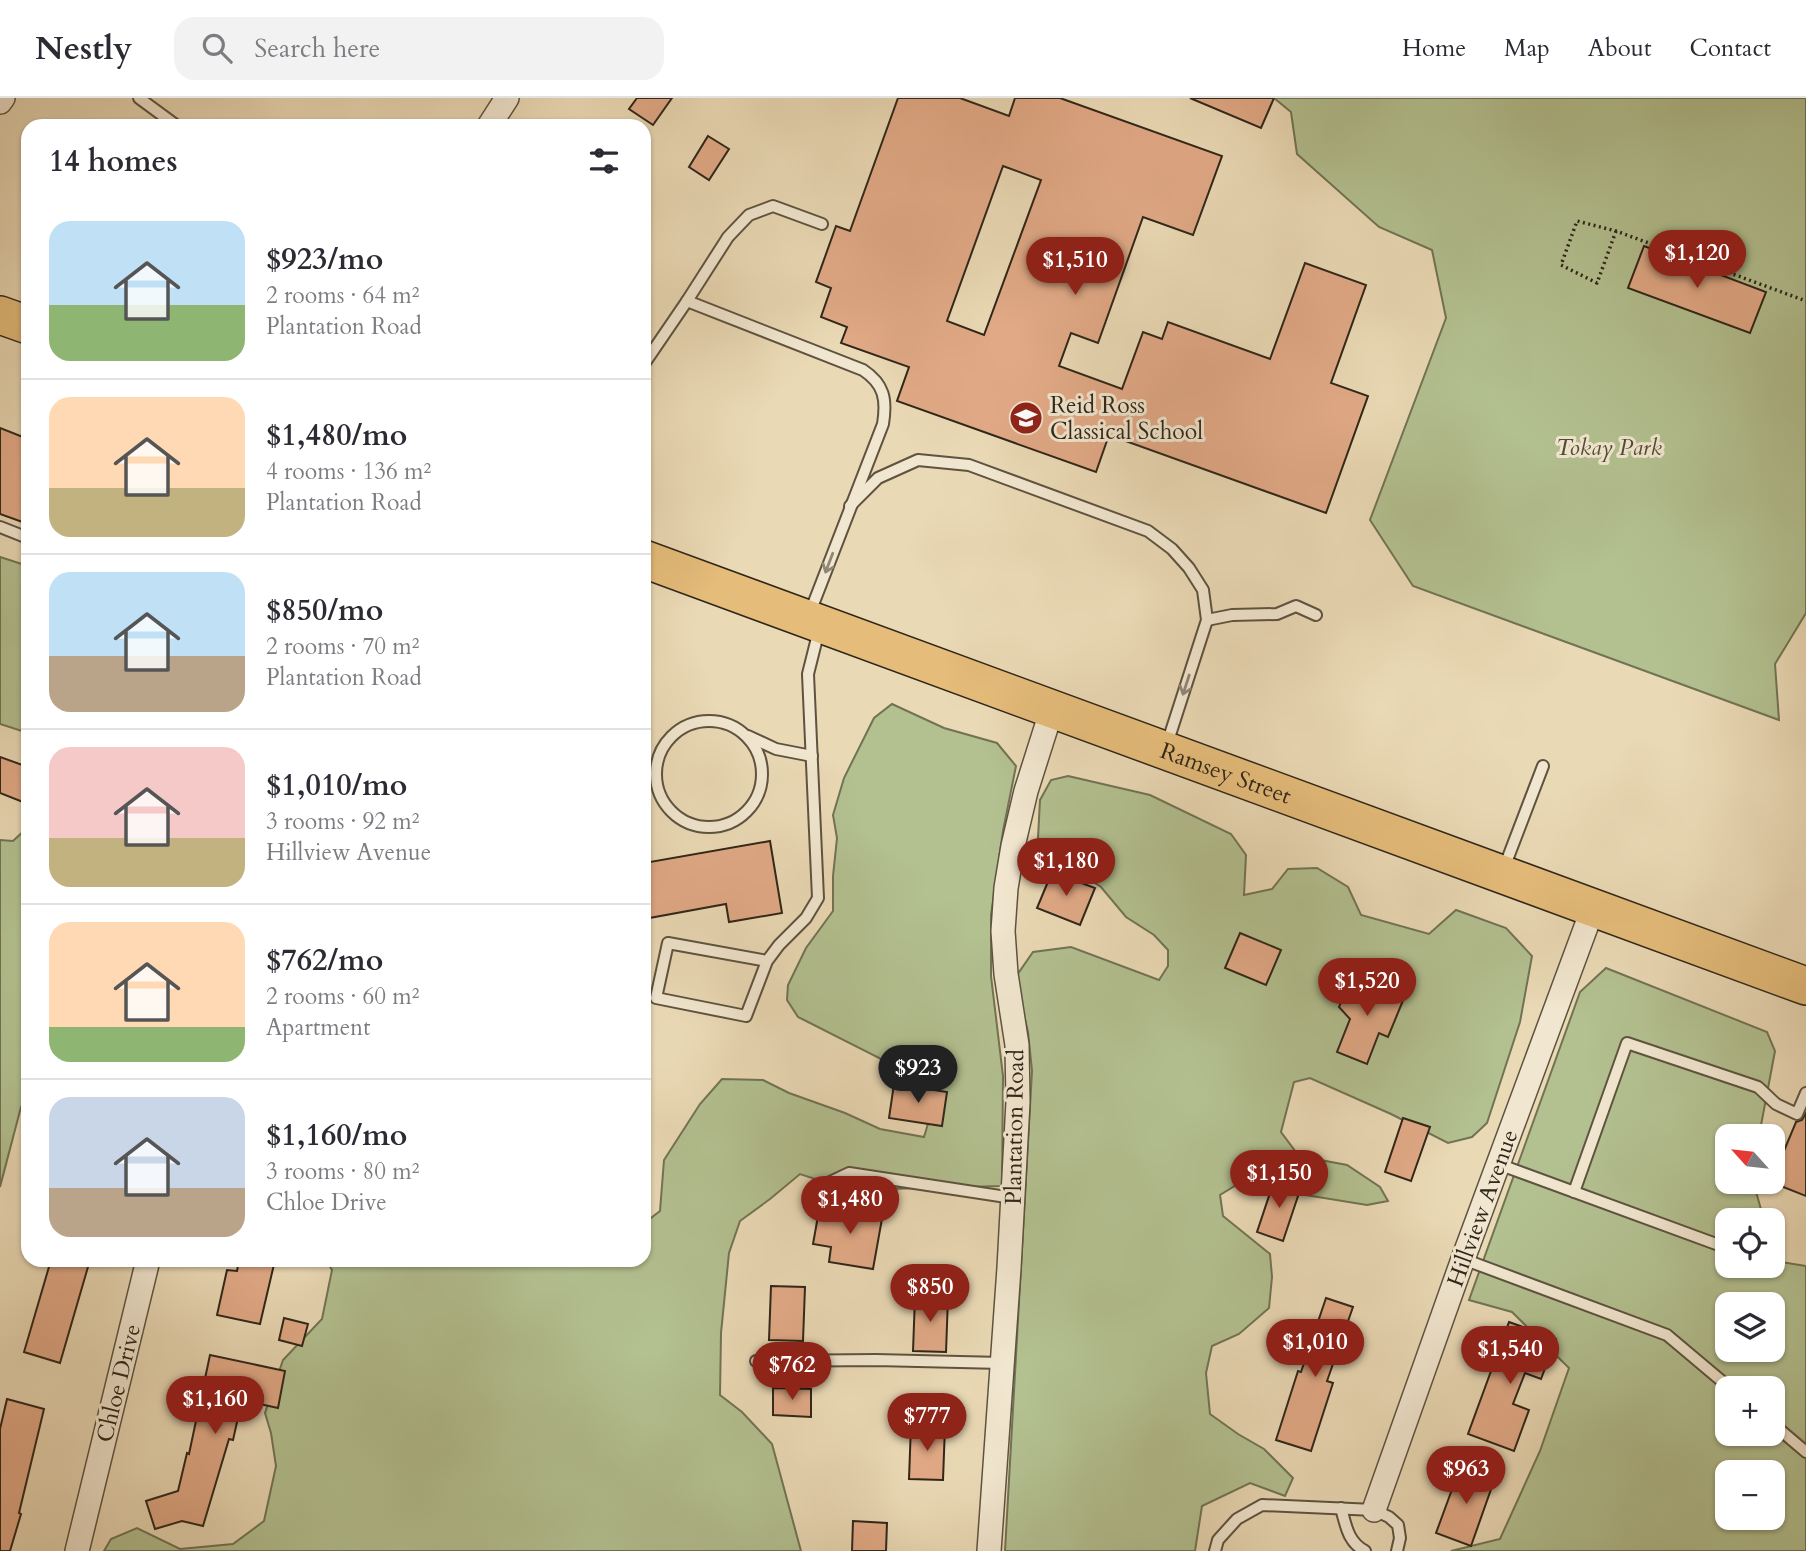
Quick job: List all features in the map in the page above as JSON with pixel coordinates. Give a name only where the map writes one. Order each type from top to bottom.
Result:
[{"type":"main road","points":[[0,315],[21,323]]},
{"type":"main road","name":"Ramsey Street","points":[[651,562],[1593,908],[1804,981]]},
{"type":"street","points":[[494,119],[508,98]]},
{"type":"street","name":"Plantation Road","points":[[989,1551],[1018,1102],[1017,1045],[1006,974],[1003,931],[1006,888],[1026,791],[1052,709]]},
{"type":"street","name":"Hillview Avenue","points":[[1374,1510],[1463,1259],[1593,908]]},
{"type":"street","name":"Chloe Drive","points":[[76,1551],[146,1267]]},
{"type":"lane","points":[[139,98],[168,119]]},
{"type":"lane","points":[[651,354],[728,237],[750,215],[773,206],[822,224]]},
{"type":"lane","points":[[687,301],[863,370],[875,378],[883,394],[885,409],[883,424],[850,506],[814,621],[808,674],[818,898],[806,918],[766,961],[746,1016],[656,998],[668,943],[766,961]]},
{"type":"lane","points":[[850,506],[878,478],[918,460],[969,465],[1148,531],[1172,549],[1189,568],[1203,590],[1207,620],[1165,750]]},
{"type":"lane","points":[[0,527],[21,535]]},
{"type":"lane","points":[[1207,620],[1232,615],[1278,614],[1296,606],[1316,615]]},
{"type":"lane","points":[[746,734],[762,765],[762,783],[756,799],[746,813],[731,823],[715,828],[697,827],[681,820],[668,809],[659,794],[655,776],[658,759],[666,742],[678,730],[695,722],[713,720],[731,725],[776,749],[812,756]]},
{"type":"lane","points":[[1501,874],[1543,766]]},
{"type":"lane","points":[[1574,1192],[1627,1043],[1758,1087],[1776,1104],[1797,1114],[1806,1093]]},
{"type":"lane","points":[[1498,1164],[1715,1244]]},
{"type":"lane","points":[[815,1202],[828,1182],[849,1173],[1013,1198]]},
{"type":"lane","points":[[1463,1259],[1668,1335],[1716,1376]]},
{"type":"lane","points":[[756,1361],[1002,1363]]},
{"type":"lane","points":[[1785,1434],[1806,1452]]},
{"type":"lane","points":[[1216,1551],[1218,1540],[1237,1519],[1262,1505],[1374,1510],[1398,1525],[1397,1551]]},
{"type":"lane","points":[[1341,1508],[1348,1533],[1356,1546],[1365,1551]]},
{"type":"path","points":[[1616,231],[1597,282],[1561,265],[1577,221],[1616,231],[1806,301]]},
{"type":"green space","name":"Tokay Park","points":[[1274,98],[1806,98],[1806,613],[1775,664],[1779,720],[1413,586],[1370,520],[1446,318],[1432,250],[1379,227],[1297,154],[1291,112]]},
{"type":"green space","points":[[0,557],[21,564],[21,731],[0,724]]},
{"type":"green space","points":[[892,704],[944,728],[997,743],[1016,766],[991,915],[991,976],[1003,1076],[1002,1186],[849,1190],[800,1174],[740,1221],[729,1253],[721,1333],[720,1395],[742,1412],[772,1444],[801,1551],[104,1551],[111,1539],[137,1528],[180,1549],[233,1544],[264,1521],[276,1466],[265,1413],[283,1360],[322,1319],[332,1270],[330,1267],[651,1267],[651,1218],[660,1211],[664,1160],[700,1104],[722,1079],[763,1080],[880,1129],[924,1137],[935,1100],[905,1071],[798,1017],[787,1000],[788,985],[806,948],[833,911],[837,838],[833,815],[844,778],[874,718]]},
{"type":"green space","points":[[1068,776],[1150,795],[1231,834],[1246,855],[1244,895],[1272,889],[1288,869],[1317,868],[1348,887],[1361,915],[1429,934],[1456,910],[1506,928],[1532,956],[1520,1022],[1487,1123],[1472,1137],[1448,1143],[1310,1078],[1294,1082],[1281,1132],[1299,1156],[1347,1165],[1380,1187],[1388,1201],[1367,1205],[1238,1184],[1220,1195],[1223,1216],[1270,1254],[1272,1277],[1269,1308],[1239,1334],[1212,1346],[1206,1373],[1210,1414],[1264,1449],[1293,1478],[1285,1496],[1250,1483],[1202,1506],[1195,1551],[1005,1551],[1032,1071],[1028,1032],[1015,978],[1033,952],[1071,947],[1159,980],[1168,966],[1168,950],[1154,935],[1126,917],[1101,887],[1062,861],[1038,838],[1040,800],[1051,780]]},
{"type":"green space","points":[[21,834],[21,1107],[0,1187],[0,840],[13,841]]},
{"type":"green space","points":[[1606,968],[1767,1032],[1775,1051],[1761,1124],[1715,1124],[1715,1194],[1757,1194],[1761,1208],[1715,1208],[1715,1278],[1785,1278],[1785,1263],[1806,1266],[1806,1551],[1451,1551],[1500,1539],[1540,1451],[1569,1368],[1512,1312],[1469,1300],[1580,992]]},
{"type":"building","points":[[637,98],[672,98],[653,125],[651,119],[644,119],[629,109]]},
{"type":"building","points":[[898,98],[960,98],[1009,116],[1015,98],[1060,98],[1222,156],[1193,235],[1143,217],[1098,343],[1071,333],[1059,366],[1122,389],[1143,332],[1162,339],[1168,322],[1270,359],[1305,263],[1366,285],[1331,383],[1368,396],[1326,513],[1109,435],[1096,472],[897,401],[909,367],[841,343],[847,327],[821,317],[831,288],[816,282],[836,226],[850,231]],"holes":[[[1003,166],[1041,180],[984,335],[947,321]]]},
{"type":"building","points":[[1190,98],[1274,98],[1261,128]]},
{"type":"building","points":[[708,136],[729,149],[709,180],[689,167]]},
{"type":"building","points":[[1644,246],[1766,292],[1750,333],[1628,288]]},
{"type":"building","points":[[0,428],[21,436],[21,522],[0,514]]},
{"type":"building","points":[[0,757],[21,764],[21,801],[0,793]]},
{"type":"building","points":[[770,841],[782,913],[729,922],[726,904],[651,918],[651,862]]},
{"type":"building","points":[[1052,872],[1095,888],[1080,925],[1037,908]]},
{"type":"building","points":[[1240,933],[1281,950],[1266,985],[1225,968]]},
{"type":"building","points":[[1352,977],[1404,998],[1388,1037],[1379,1033],[1367,1064],[1337,1052],[1350,1019],[1339,1007]]},
{"type":"building","points":[[894,1084],[947,1092],[942,1126],[889,1118]]},
{"type":"building","points":[[1806,1113],[1806,1196],[1785,1188],[1785,1148],[1796,1122],[1802,1120]]},
{"type":"building","points":[[1403,1118],[1430,1127],[1411,1181],[1385,1172]]},
{"type":"building","points":[[1275,1178],[1301,1187],[1283,1241],[1257,1232]]},
{"type":"building","points":[[838,1206],[883,1213],[873,1269],[829,1262],[831,1247],[813,1244],[818,1216],[836,1219]]},
{"type":"building","points":[[49,1267],[88,1267],[60,1363],[24,1352]]},
{"type":"building","points":[[238,1267],[273,1267],[260,1324],[217,1315],[227,1270],[237,1271]]},
{"type":"building","points":[[771,1286],[805,1287],[803,1341],[769,1340]]},
{"type":"building","points":[[915,1297],[948,1298],[946,1352],[913,1351]]},
{"type":"building","points":[[1326,1298],[1353,1307],[1327,1381],[1333,1383],[1311,1451],[1276,1440],[1298,1371],[1301,1372]]},
{"type":"building","points":[[284,1318],[308,1324],[302,1346],[279,1340]]},
{"type":"building","points":[[1509,1322],[1556,1339],[1541,1379],[1525,1373],[1513,1404],[1529,1410],[1514,1451],[1468,1434]]},
{"type":"building","points":[[210,1355],[285,1371],[278,1408],[242,1400],[233,1440],[229,1439],[203,1526],[182,1521],[155,1529],[146,1501],[178,1491],[187,1453],[189,1454]]},
{"type":"building","points":[[773,1388],[811,1389],[811,1417],[773,1415]]},
{"type":"building","points":[[7,1399],[44,1409],[10,1551],[0,1551],[0,1429]]},
{"type":"building","points":[[911,1425],[945,1426],[943,1480],[909,1479]]},
{"type":"building","points":[[1461,1465],[1495,1478],[1471,1546],[1436,1533]]},
{"type":"building","points":[[853,1521],[887,1523],[886,1551],[852,1551]]},
{"type":"place","name":"Reid Ross Classical School","points":[[1026,418]]}]
